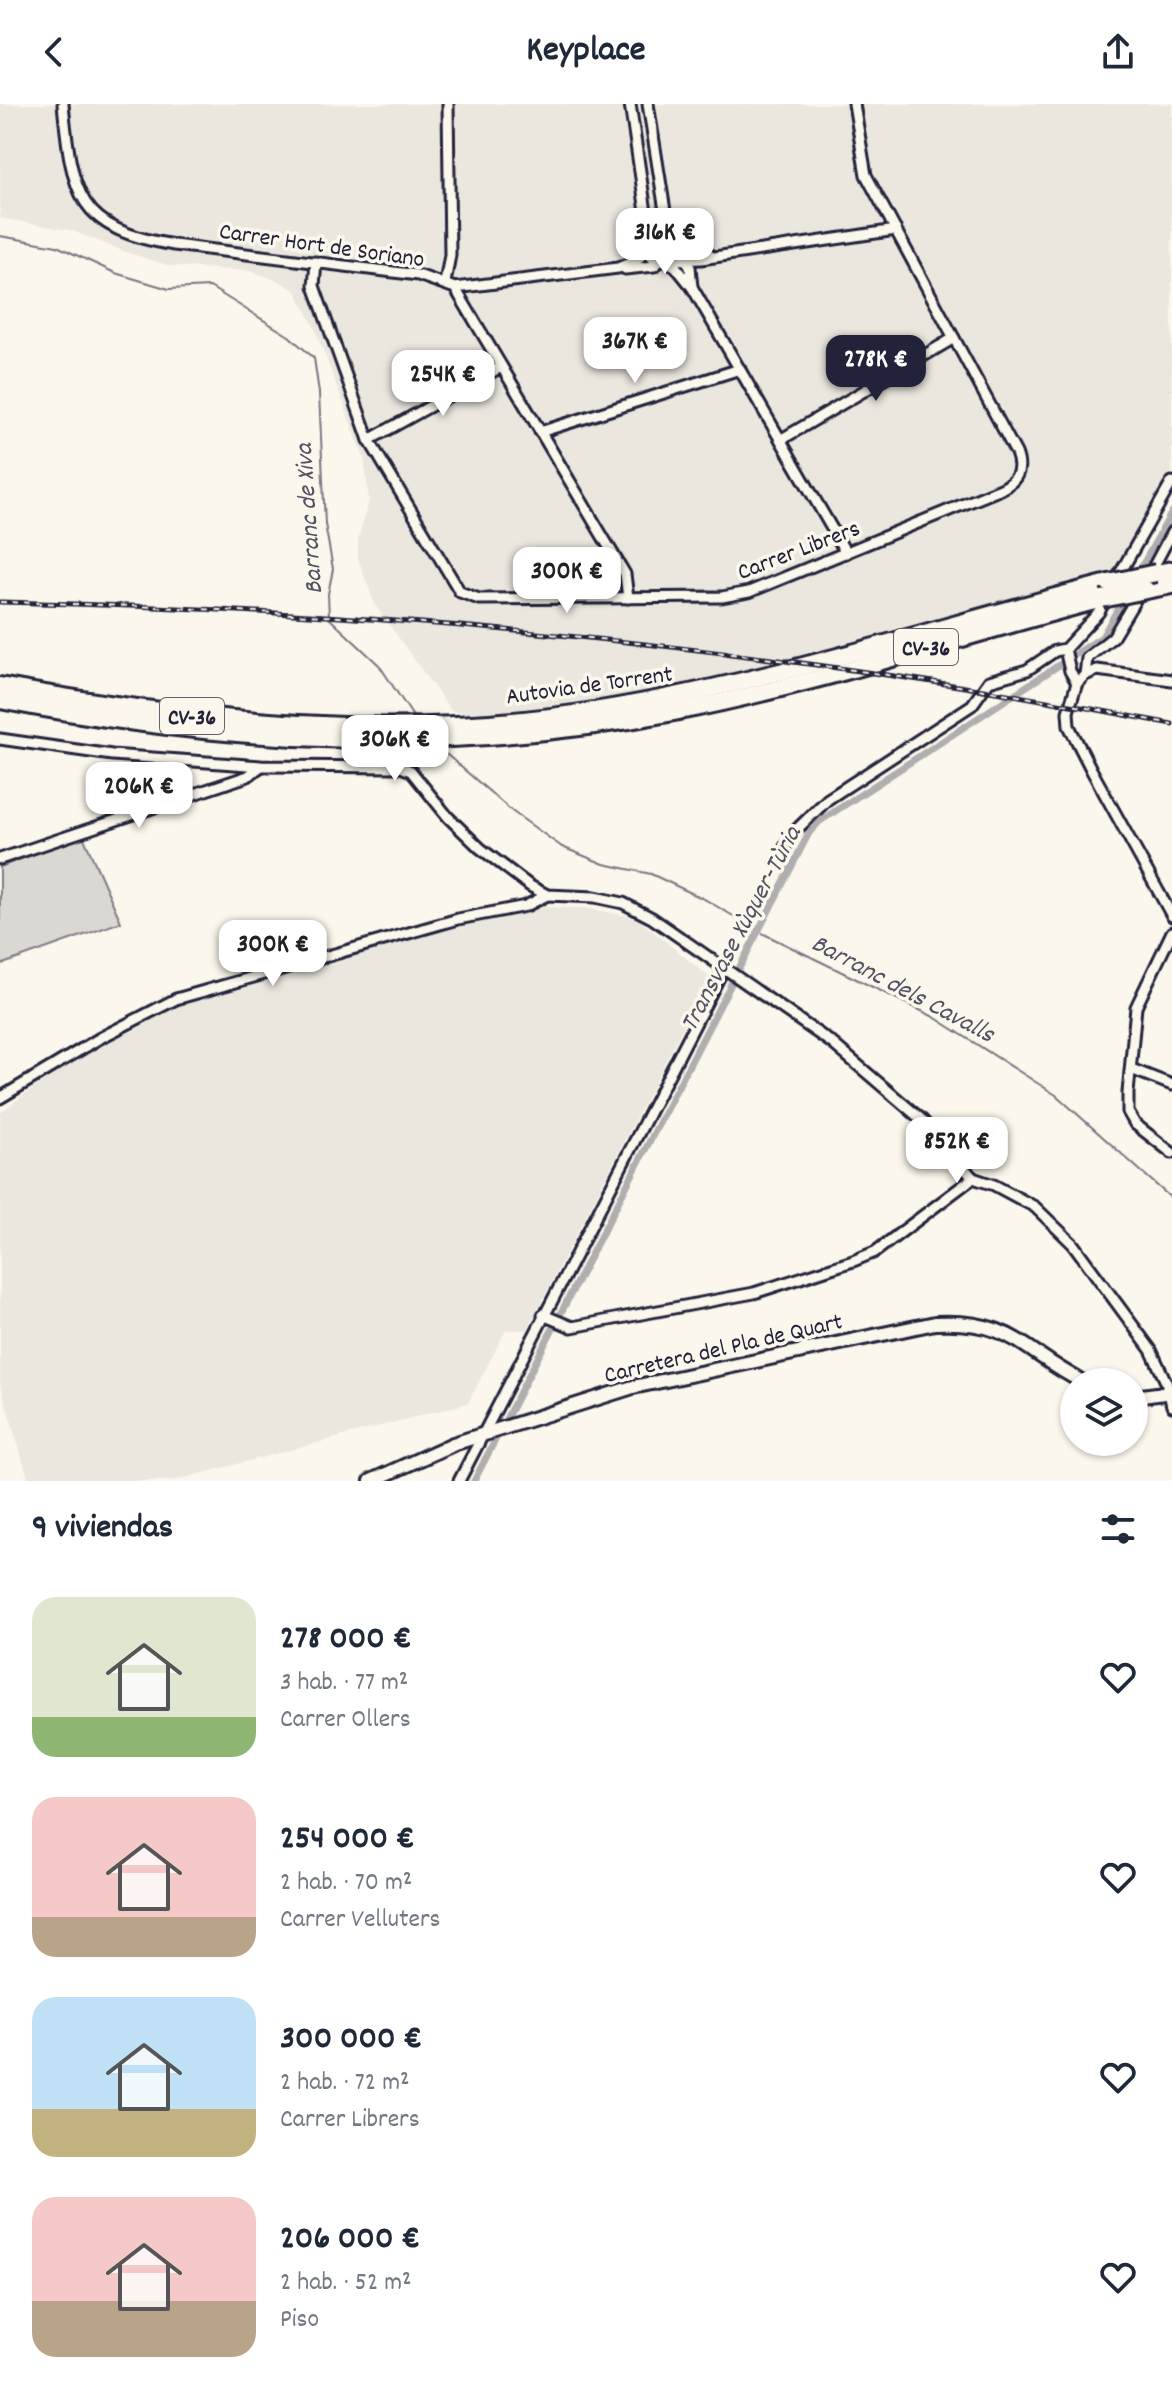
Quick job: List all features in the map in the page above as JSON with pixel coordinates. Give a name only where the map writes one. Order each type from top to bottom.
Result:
[{"type":"highway","name":"Autovia de Torrent","points":[[469,731],[598,711],[757,680],[1109,583],[1164,572]]},
{"type":"highway","name":"Autovia de Torrent","points":[[0,700],[132,723],[287,739],[469,731],[552,731],[674,712],[788,686],[1102,599],[1172,585]]},
{"type":"highway","points":[[0,680],[135,708]]},
{"type":"highway","name":"Autovia de Torrent","points":[[0,686],[135,708],[390,734]]},
{"type":"highway","points":[[0,706],[130,728],[211,733]]},
{"type":"main road","name":"Carretera del Pla de Quart","points":[[371,1481],[485,1434],[680,1375],[935,1323],[959,1322],[985,1326],[1011,1335],[1062,1368]]},
{"type":"main road","points":[[1148,1397],[1170,1397]]},
{"type":"street","name":"Carrer Hort de Soriano","points":[[63,104],[78,189],[101,221],[116,231],[174,245],[418,275],[455,288],[625,574],[628,598]]},
{"type":"street","points":[[445,283],[450,255],[448,104]]},
{"type":"street","points":[[618,268],[637,260],[647,250],[650,239],[630,104]]},
{"type":"street","points":[[648,104],[674,242],[687,261],[692,287]]},
{"type":"street","points":[[782,439],[954,338],[866,175],[854,104]]},
{"type":"street","points":[[647,250],[651,256],[675,262],[896,230]]},
{"type":"street","points":[[650,239],[659,233],[674,242],[713,255]]},
{"type":"street","points":[[455,288],[654,266],[665,259],[674,242]]},
{"type":"street","points":[[665,259],[692,287],[846,553]]},
{"type":"street","points":[[691,274],[701,259]]},
{"type":"street","name":"Carrer Librers","points":[[316,262],[314,286],[369,440],[460,592],[479,599],[733,596],[782,580],[1013,484],[1018,472],[1016,453],[954,338]]},
{"type":"street","points":[[369,440],[501,367]]},
{"type":"street","points":[[540,432],[740,369]]},
{"type":"street","points":[[777,862],[799,826],[828,799],[972,705],[989,681],[1027,670],[1055,651],[1065,649],[1099,612],[1172,482]]},
{"type":"street","points":[[1085,675],[1087,658],[1113,637],[1124,622],[1172,532]]},
{"type":"street","points":[[1065,649],[1070,671],[1077,683]]},
{"type":"street","points":[[1172,680],[1111,670],[1085,675],[1071,693],[1069,726],[1172,916]]},
{"type":"street","points":[[0,739],[112,755],[261,766],[383,765],[411,771],[448,817],[480,848],[530,886],[547,895],[595,897],[623,903],[652,918],[726,972],[762,991],[832,1043],[922,1120],[973,1178],[994,1185],[1035,1207],[1073,1244],[1151,1350],[1170,1397]]},
{"type":"street","points":[[0,859],[248,776],[261,766]]},
{"type":"street","points":[[0,1098],[100,1038],[176,999],[458,919],[526,906],[547,895]]},
{"type":"street","points":[[1172,932],[1136,1007],[1128,1112],[1135,1124],[1172,1153]]},
{"type":"street","points":[[459,1481],[543,1315],[726,972]]},
{"type":"street","points":[[1131,1069],[1172,1085]]},
{"type":"street","points":[[543,1315],[572,1327],[754,1293],[840,1266],[875,1252],[973,1178]]},
{"type":"shaded area","points":[[0,104],[1172,104],[1172,495],[1132,565],[702,684],[556,709],[482,715],[451,711],[375,605],[358,559],[358,539],[369,501],[364,458],[313,324],[296,291],[277,280],[250,271],[170,266],[73,231],[0,218]]},
{"type":"shaded area","points":[[83,836],[121,922],[0,965],[0,867]]},
{"type":"shaded area","points":[[535,907],[586,908],[637,918],[709,977],[527,1330],[506,1330],[468,1403],[173,1481],[29,1481],[0,1384],[0,1113],[60,1067],[180,1002],[375,945]]},
{"type":"waterway","name":"Barranc de Xiva","points":[[0,236],[57,246],[115,273],[169,289],[210,287],[289,336],[314,358],[319,393],[325,524],[333,569],[328,594],[329,618],[379,665],[414,718]]},
{"type":"waterway","name":"Transvase Xùquer-Tùria","points":[[1137,575],[1172,512]]},
{"type":"waterway","name":"Transvase Xùquer-Tùria","points":[[474,1481],[809,833],[820,821],[1102,637],[1125,596]]},
{"type":"waterway","name":"Barranc dels Cavalls","points":[[438,747],[513,812],[562,847],[604,864],[651,874],[706,900],[764,934],[934,1017],[1056,1095],[1172,1199]]},
{"type":"railway","points":[[0,602],[295,614],[589,638],[881,674],[1172,724]]}]
